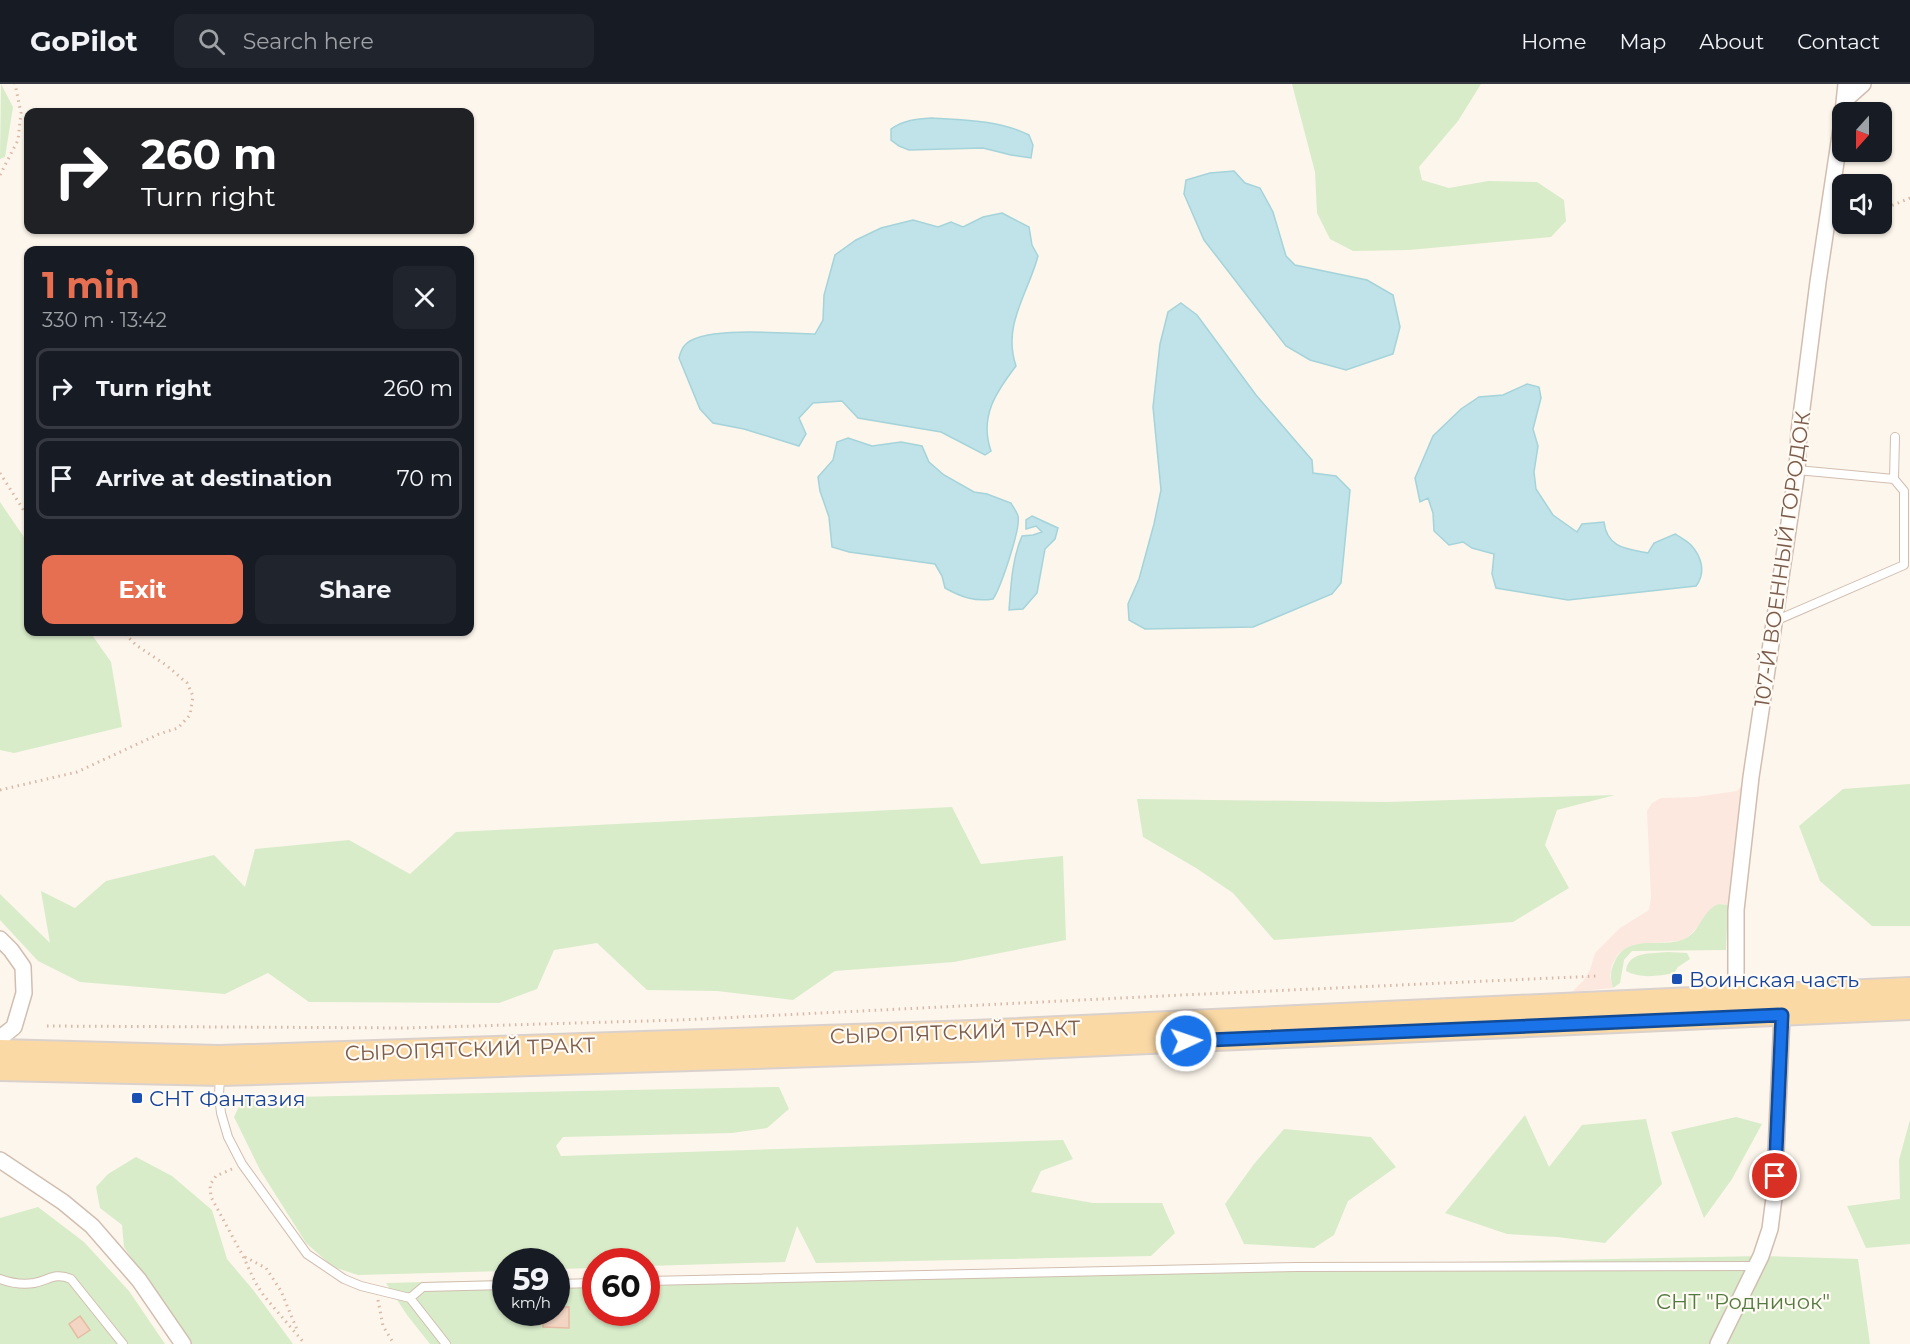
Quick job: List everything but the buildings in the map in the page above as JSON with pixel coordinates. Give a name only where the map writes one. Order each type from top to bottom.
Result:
[{"type":"main road","name":"СЫРОПЯТСКИЙ ТРАКТ","points":[[0,1051],[219,1057],[353,1053],[985,1031],[1910,989]]},
{"type":"main road","name":"СЫРОПЯТСКИЙ ТРАКТ","points":[[0,1069],[221,1074],[972,1050],[1910,1008]]},
{"type":"street","points":[[1844,102],[1846,84]]},
{"type":"street","points":[[1847,102],[1863,84]]},
{"type":"street","name":"107-Й ВОЕННЫЙ ГОРОДОК","points":[[1736,998],[1736,910],[1751,777],[1797,470],[1802,409],[1836,162]]},
{"type":"street","points":[[0,939],[23,967],[24,993],[14,1027],[0,1038]]},
{"type":"street","points":[[1718,1344],[1756,1266],[1770,1229],[1774,1198],[1782,1015]]},
{"type":"street","points":[[0,1160],[63,1202],[92,1226],[139,1280],[183,1344]]},
{"type":"lane","points":[[1775,621],[1904,565],[1904,491],[1894,479],[1895,437]]},
{"type":"lane","points":[[1797,470],[1894,479]]},
{"type":"lane","points":[[221,1074],[219,1095],[221,1113],[228,1137],[242,1164],[307,1254],[344,1279],[410,1298],[446,1344]]},
{"type":"lane","points":[[660,1281],[1285,1267],[1756,1266]]},
{"type":"lane","points":[[0,1280],[20,1284],[36,1283],[53,1276],[64,1276],[71,1280],[123,1344]]},
{"type":"lane","points":[[410,1298],[423,1287],[492,1285]]},
{"type":"path","points":[[0,175],[18,140],[21,113],[15,84]]},
{"type":"path","points":[[1892,205],[1910,198]]},
{"type":"path","points":[[0,473],[24,511]]},
{"type":"path","points":[[0,790],[77,772],[159,734],[178,728],[190,715],[193,696],[187,682],[127,636]]},
{"type":"path","points":[[47,1026],[405,1028],[680,1020],[1597,976]]},
{"type":"path","points":[[242,1164],[216,1176],[210,1185],[211,1197],[255,1282],[305,1344]]},
{"type":"path","points":[[243,1256],[266,1268],[281,1291],[299,1336]]},
{"type":"path","points":[[376,1290],[383,1326],[394,1344]]},
{"type":"shaded area","points":[[1746,781],[1728,905],[1719,904],[1686,939],[1627,947],[1618,954],[1612,965],[1610,975],[1613,988],[1572,992],[1590,970],[1595,953],[1620,928],[1649,910],[1651,898],[1647,811],[1652,803],[1661,798],[1695,797],[1737,791]]},
{"type":"green space","points":[[1,84],[13,107],[5,157],[0,159]]},
{"type":"green space","points":[[1292,84],[1481,84],[1458,121],[1419,167],[1422,180],[1449,188],[1488,181],[1537,182],[1564,200],[1566,221],[1551,237],[1409,250],[1353,251],[1330,239],[1317,213],[1315,172]]},
{"type":"green space","points":[[0,502],[24,537],[24,636],[93,636],[111,662],[122,727],[14,753],[0,750]]},
{"type":"green space","points":[[1910,784],[1910,926],[1872,926],[1820,881],[1799,826],[1843,789]]},
{"type":"green space","points":[[1615,795],[1557,810],[1545,845],[1569,888],[1513,922],[1274,940],[1233,893],[1143,837],[1137,799],[1386,802]]},
{"type":"green space","points":[[952,807],[981,864],[1063,856],[1066,940],[954,962],[835,971],[793,1000],[717,991],[647,990],[597,943],[554,950],[537,989],[499,1003],[309,1002],[268,973],[225,994],[80,982],[38,961],[0,920],[0,894],[50,943],[41,891],[75,908],[106,881],[214,855],[245,887],[255,849],[349,840],[410,874],[456,832]]},
{"type":"green space","points":[[1719,904],[1728,905],[1726,950],[1632,951],[1624,960],[1620,983],[1613,988],[1611,971],[1621,952],[1638,944],[1679,941],[1688,937],[1709,910]]},
{"type":"green space","points":[[1668,952],[1687,953],[1690,959],[1678,967],[1674,973],[1644,976],[1626,971],[1631,960],[1636,957]]},
{"type":"green space","points":[[779,1087],[789,1109],[767,1128],[732,1133],[563,1137],[556,1146],[561,1156],[1063,1140],[1073,1159],[1041,1171],[1031,1192],[1093,1203],[1162,1203],[1175,1233],[1151,1256],[816,1263],[797,1226],[785,1262],[660,1266],[660,1248],[582,1248],[582,1268],[570,1269],[570,1248],[492,1248],[492,1271],[358,1275],[333,1267],[306,1243],[260,1170],[234,1117],[243,1098]]},
{"type":"green space","points":[[1525,1115],[1549,1167],[1582,1125],[1646,1119],[1662,1184],[1605,1243],[1507,1234],[1445,1213]]},
{"type":"green space","points":[[1736,1117],[1762,1124],[1732,1179],[1704,1218],[1671,1132]]},
{"type":"green space","points":[[1910,1120],[1910,1244],[1866,1248],[1847,1206],[1900,1199],[1899,1160]]},
{"type":"green space","points":[[1284,1129],[1371,1137],[1396,1167],[1348,1201],[1334,1235],[1314,1248],[1244,1244],[1225,1204],[1254,1164]]},
{"type":"green space","points":[[136,1157],[172,1176],[212,1210],[227,1259],[293,1344],[191,1344],[124,1247],[122,1225],[100,1208],[96,1187],[108,1174]]},
{"type":"green space","points":[[38,1207],[84,1242],[129,1291],[165,1344],[0,1344],[0,1218]]},
{"type":"green space","name":"СНТ \"Родничок\"","points":[[1761,1256],[1858,1259],[1870,1344],[430,1344],[386,1283],[492,1280],[492,1326],[570,1326],[570,1279],[582,1279],[582,1326],[660,1326],[660,1278]]},
{"type":"water","points":[[932,118],[982,122],[1018,130],[1029,135],[1033,145],[1031,158],[983,148],[909,150],[891,140],[891,129],[896,126],[910,120]]},
{"type":"water","points":[[1234,171],[1245,183],[1260,188],[1273,212],[1286,256],[1295,265],[1367,280],[1393,295],[1400,327],[1393,354],[1346,370],[1310,360],[1286,346],[1204,240],[1184,194],[1186,180],[1210,173]]},
{"type":"water","points":[[1002,213],[1029,227],[1032,245],[1038,256],[1014,323],[1012,337],[1016,366],[996,395],[988,416],[988,439],[991,451],[985,455],[941,432],[858,418],[842,401],[813,403],[799,418],[806,434],[799,446],[744,429],[713,423],[700,409],[679,358],[684,346],[694,339],[709,335],[746,332],[815,334],[823,320],[824,295],[835,255],[856,240],[881,228],[913,220],[938,227],[951,222],[963,227],[983,217]]},
{"type":"water","points":[[1181,303],[1197,315],[1256,395],[1312,460],[1313,473],[1336,476],[1350,490],[1341,583],[1332,594],[1253,627],[1145,629],[1129,620],[1128,604],[1139,579],[1161,490],[1153,407],[1160,344],[1168,312]]},
{"type":"water","points":[[1527,384],[1539,387],[1541,398],[1533,429],[1538,446],[1534,472],[1536,489],[1553,515],[1577,532],[1582,524],[1604,522],[1609,537],[1619,546],[1648,553],[1654,543],[1675,534],[1691,545],[1698,555],[1702,570],[1696,586],[1568,600],[1496,588],[1492,574],[1494,554],[1472,548],[1463,542],[1449,545],[1434,531],[1433,513],[1428,498],[1420,502],[1415,478],[1433,436],[1461,409],[1479,397],[1503,395]]},
{"type":"water","points":[[848,438],[872,446],[901,442],[922,446],[929,462],[944,475],[974,492],[1011,503],[1018,516],[1018,523],[1014,544],[993,599],[968,598],[945,588],[942,576],[935,564],[849,552],[832,547],[829,517],[818,477],[833,460],[837,442]]},
{"type":"water","points":[[1032,516],[1058,528],[1055,539],[1045,549],[1037,593],[1023,609],[1009,610],[1014,563],[1022,536],[1042,532],[1036,526],[1026,529],[1026,520]]},
{"type":"place","name":"Воинская часть","points":[[1677,979]]},
{"type":"place","name":"СНТ Фантазия","points":[[137,1098]]},
{"type":"route","points":[[1186,1041],[1782,1015],[1775,1176]]}]
